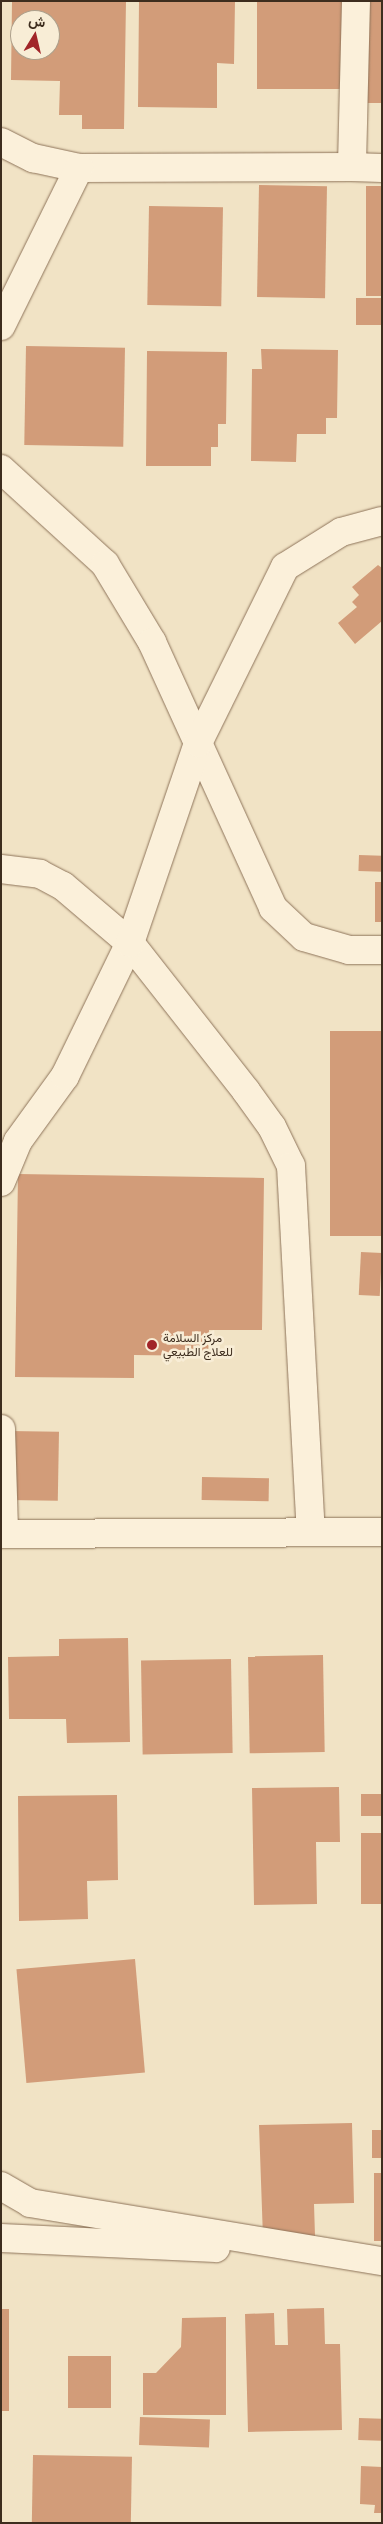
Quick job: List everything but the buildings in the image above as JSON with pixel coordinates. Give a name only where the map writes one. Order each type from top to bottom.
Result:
[{"type":"street","points":[[352,167],[356,1]]},
{"type":"street","points":[[1,142],[33,158],[79,168],[382,168]]},
{"type":"street","points":[[1,326],[79,168]]},
{"type":"street","points":[[1,469],[105,564],[152,642],[273,908],[304,937],[349,950],[382,950]]},
{"type":"street","points":[[1,1182],[18,1141],[65,1076],[130,943],[198,743],[285,567],[341,532],[382,521]]},
{"type":"street","points":[[1,869],[40,874],[63,886],[130,943],[272,1126],[291,1166],[311,1531]]},
{"type":"street","points":[[1,1429],[3,1533],[382,1532]]},
{"type":"street","points":[[1,2186],[30,2203],[373,2256]]},
{"type":"street","points":[[1,2238],[373,2256]]},
{"type":"place","name":"مركز السلامة للعلاج الطبيعي","points":[[152,1345]]}]
